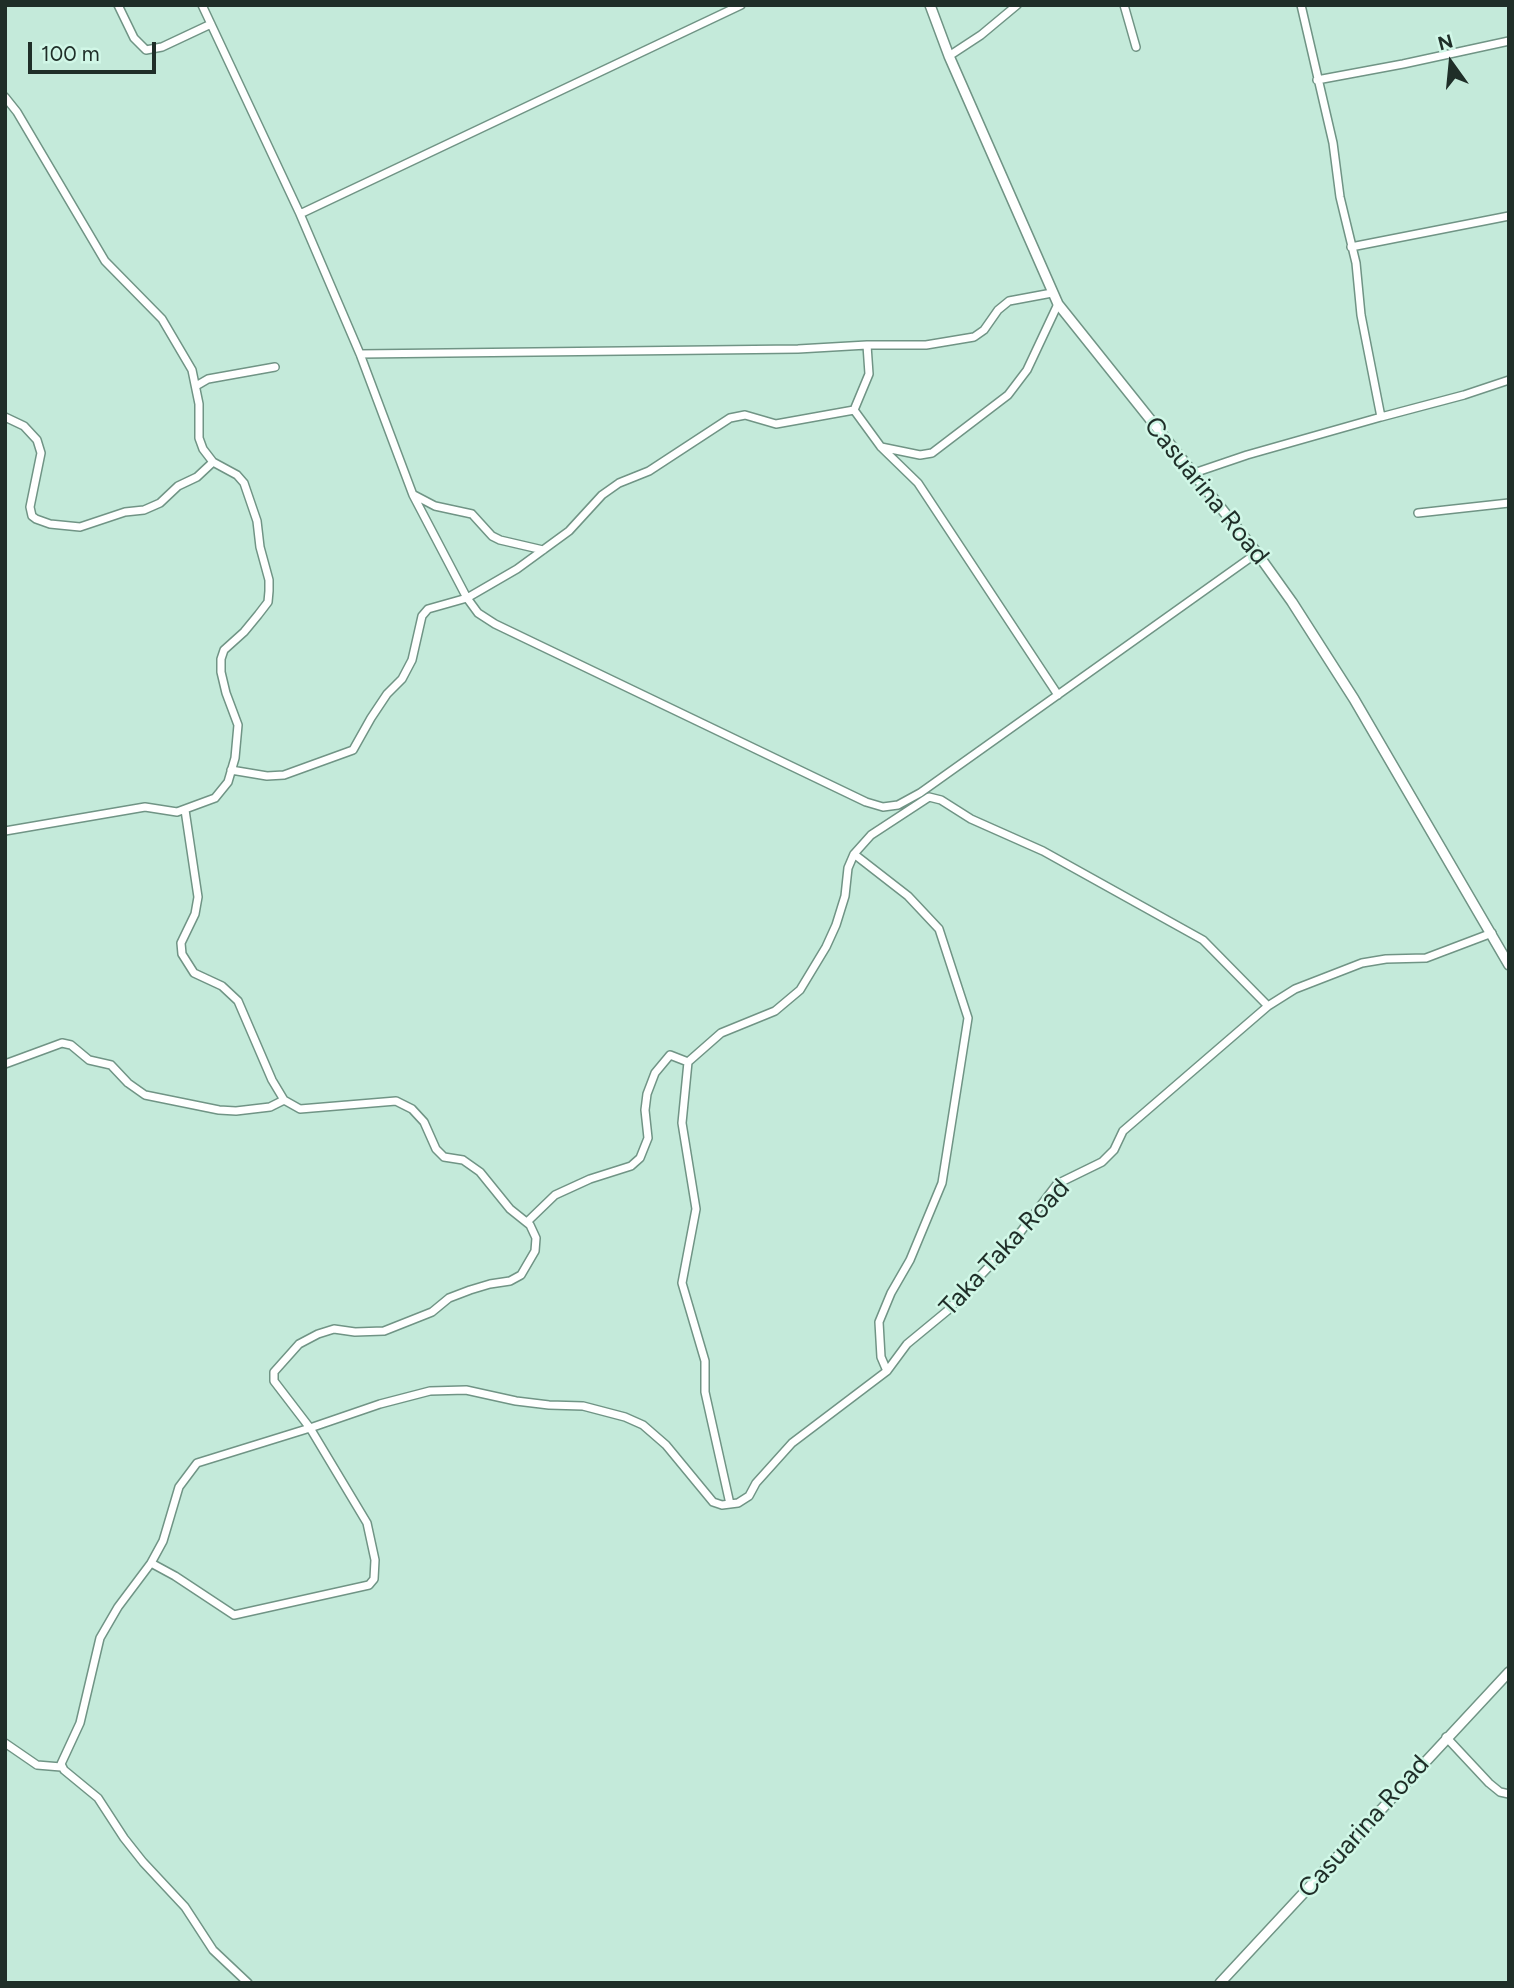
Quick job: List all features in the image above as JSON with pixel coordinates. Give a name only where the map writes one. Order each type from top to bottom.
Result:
[{"type":"street","points":[[118,5],[134,38],[146,50],[162,47],[211,24]]},
{"type":"street","points":[[202,5],[300,214],[360,354],[414,495],[467,598],[478,613],[495,624],[866,802],[883,807],[929,797],[941,800],[971,819],[1043,851],[1203,940],[1268,1006]]},
{"type":"street","points":[[300,214],[741,5]]},
{"type":"street","name":"Casuarina Road","points":[[930,5],[949,56],[1058,304],[1257,553],[1329,659],[1493,933],[1509,965]]},
{"type":"street","points":[[949,56],[981,35],[1017,5]]},
{"type":"street","points":[[1124,5],[1136,47]]},
{"type":"street","points":[[1301,5],[1333,144],[1340,197],[1356,263],[1361,315],[1381,417]]},
{"type":"street","points":[[1317,80],[1509,41]]},
{"type":"street","points":[[5,97],[17,112],[105,261],[162,319],[192,370],[196,386],[199,438],[203,449],[213,462],[237,475],[244,483],[257,521],[269,580],[268,602],[244,632],[224,650],[220,659],[226,693],[238,725],[235,758],[229,782],[215,798],[177,813],[145,807],[5,831]]},
{"type":"street","points":[[1351,247],[1509,216]]},
{"type":"street","points":[[360,354],[926,345],[974,337],[984,330],[998,310],[1009,302],[1052,293]]},
{"type":"street","points":[[881,447],[920,455],[932,453],[1008,395],[1027,370],[1058,304]]},
{"type":"street","points":[[855,410],[869,374],[867,345]]},
{"type":"street","points":[[196,386],[208,379],[275,367]]},
{"type":"street","points":[[1194,473],[1509,380]]},
{"type":"street","points":[[855,410],[881,447],[918,483],[1058,695]]},
{"type":"street","points":[[231,770],[278,776],[353,750],[370,718],[402,679],[412,660],[425,612],[433,607],[467,598],[516,569],[569,531],[601,495],[649,471],[730,418],[745,415],[776,424],[855,410]]},
{"type":"street","points":[[5,417],[24,426],[37,440],[41,453],[30,507],[32,516],[50,524],[80,527],[125,512],[144,510],[160,503],[178,486],[197,477],[213,462]]},
{"type":"street","points":[[414,495],[435,506],[472,514],[492,536],[500,540],[543,550]]},
{"type":"street","points":[[1418,513],[1509,503]]},
{"type":"street","points":[[911,800],[1257,553]]},
{"type":"street","points":[[61,1767],[62,1759],[80,1723],[100,1637],[118,1607],[151,1563],[163,1541],[179,1487],[197,1462],[380,1404],[430,1391],[466,1390],[516,1401],[605,1410],[643,1425],[666,1445],[713,1502],[730,1504],[705,1392],[705,1361],[682,1283],[696,1209],[682,1123],[688,1062],[721,1033],[775,1011],[800,990],[836,925],[845,896],[848,868],[854,854],[871,835],[929,797]]},
{"type":"street","points":[[151,1563],[234,1615],[369,1586],[374,1579],[375,1560],[367,1523],[310,1428],[273,1376],[299,1344],[334,1329],[355,1332],[384,1331],[432,1312],[449,1298],[490,1284],[510,1282],[521,1275],[536,1251],[536,1238],[527,1222],[510,1209],[480,1172],[463,1160],[444,1157],[436,1149],[424,1122],[412,1109],[396,1101],[300,1109],[284,1100],[272,1080],[238,1001],[222,986],[194,973],[182,954],[181,943],[195,914],[198,897],[185,810]]},
{"type":"street","points":[[854,854],[908,896],[939,929],[968,1018],[942,1183],[910,1260],[891,1293],[879,1322],[881,1357],[887,1371]]},
{"type":"street","name":"Taka Taka Road","points":[[730,1504],[749,1496],[756,1483],[792,1443],[887,1371],[907,1344],[947,1311],[1016,1238],[1057,1184],[1102,1162],[1114,1150],[1123,1131],[1268,1006],[1295,989],[1362,963],[1386,958],[1426,957],[1493,933]]},
{"type":"street","points":[[5,1064],[45,1047],[62,1043],[71,1045],[89,1060],[111,1065],[128,1083],[145,1095],[236,1111],[270,1107],[284,1100]]},
{"type":"street","points":[[527,1222],[555,1195],[590,1179],[631,1166],[640,1158],[648,1138],[645,1110],[647,1094],[655,1073],[670,1055],[688,1062]]},
{"type":"street","name":"Casuarina Road","points":[[1220,1983],[1509,1672]]},
{"type":"street","points":[[1446,1737],[1489,1783],[1500,1792],[1509,1794]]},
{"type":"street","points":[[5,1743],[37,1765],[61,1767],[98,1798],[143,1862],[185,1907],[213,1950],[248,1983]]}]
